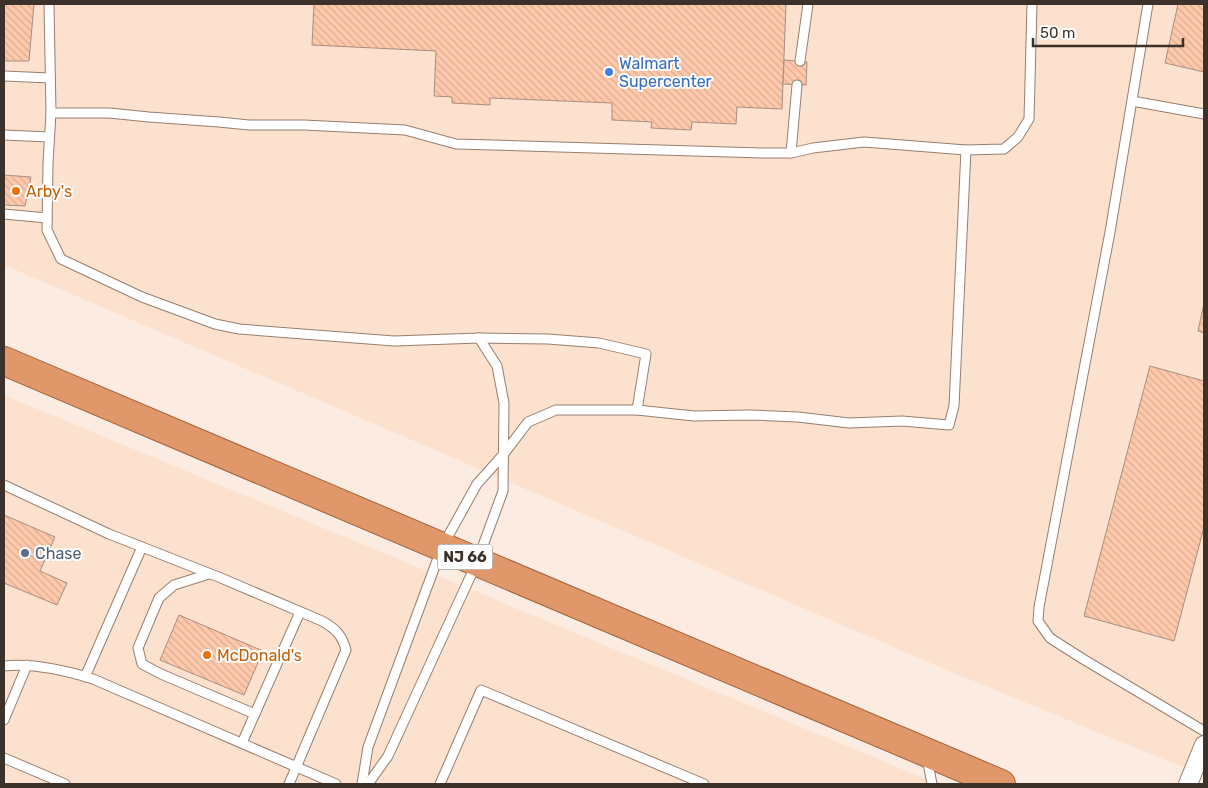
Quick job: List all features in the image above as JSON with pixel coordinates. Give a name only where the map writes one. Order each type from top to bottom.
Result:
[{"type":"highway","name":"NJ 66","points":[[4,361],[926,752],[986,781]]},
{"type":"street","points":[[1188,784],[1204,745]]},
{"type":"lane","points":[[48,4],[51,113],[47,230],[61,259],[142,297],[215,324],[239,329],[394,341],[479,338],[548,339],[599,343],[646,354],[637,410]]},
{"type":"lane","points":[[800,61],[808,4]]},
{"type":"lane","points":[[51,113],[110,113],[249,125],[304,124],[405,130],[456,144],[791,153],[813,148],[864,142],[966,150],[1004,149],[1018,136],[1029,119],[1032,4]]},
{"type":"lane","points":[[1148,4],[1110,232],[1038,621],[1050,638],[1204,731]]},
{"type":"lane","points":[[4,76],[50,78]]},
{"type":"lane","points":[[791,153],[797,85]]},
{"type":"lane","points":[[1132,101],[1204,114]]},
{"type":"lane","points":[[4,135],[49,137]]},
{"type":"lane","points":[[362,784],[368,747],[442,547],[477,484],[503,455],[528,422],[556,410],[637,410],[694,416],[749,415],[798,417],[849,423],[902,421],[949,425],[954,406],[966,150]]},
{"type":"lane","points":[[4,214],[47,218]]},
{"type":"lane","points":[[368,784],[388,756],[477,562],[503,491],[504,403],[497,366],[479,338]]},
{"type":"lane","points":[[4,485],[109,534],[332,626],[343,639],[346,650],[289,784]]},
{"type":"lane","points":[[85,677],[142,547]]},
{"type":"lane","points":[[209,574],[174,585],[159,598],[138,648],[142,664],[255,714]]},
{"type":"lane","points":[[242,743],[300,612]]},
{"type":"lane","points":[[4,720],[27,665]]},
{"type":"lane","points":[[4,666],[27,665],[85,677],[336,784]]},
{"type":"lane","points":[[440,784],[481,690],[704,784]]},
{"type":"lane","points":[[926,752],[932,784]]},
{"type":"lane","points":[[4,758],[65,784]]},
{"type":"shaded area","points":[[4,4],[1204,4],[1204,776],[954,673],[4,265]]},
{"type":"shaded area","points":[[4,395],[938,784],[4,784]]},
{"type":"building","points":[[4,4],[34,4],[29,61],[4,61]]},
{"type":"building","name":"Walmart Supercenter","points":[[314,4],[786,4],[782,109],[737,107],[736,124],[692,122],[691,130],[651,128],[652,122],[612,120],[612,103],[490,98],[490,105],[452,103],[452,97],[434,96],[436,51],[312,45]]},
{"type":"building","points":[[1178,4],[1204,4],[1204,72],[1165,63]]},
{"type":"building","points":[[784,60],[807,62],[806,85],[783,84]]},
{"type":"building","name":"Arby's","points":[[4,175],[31,177],[25,206],[4,205]]},
{"type":"building","points":[[1204,303],[1204,333],[1198,331]]},
{"type":"building","points":[[1150,366],[1204,381],[1204,527],[1174,641],[1084,616]]},
{"type":"building","points":[[4,515],[55,537],[40,571],[67,583],[57,605],[4,583]]},
{"type":"building","points":[[179,615],[263,651],[244,695],[160,660]]},
{"type":"place","name":"Walmart Supercenter","points":[[609,72]]},
{"type":"place","name":"Arby's","points":[[16,191]]},
{"type":"place","name":"Chase","points":[[25,553]]},
{"type":"place","name":"McDonald's","points":[[207,655]]}]
